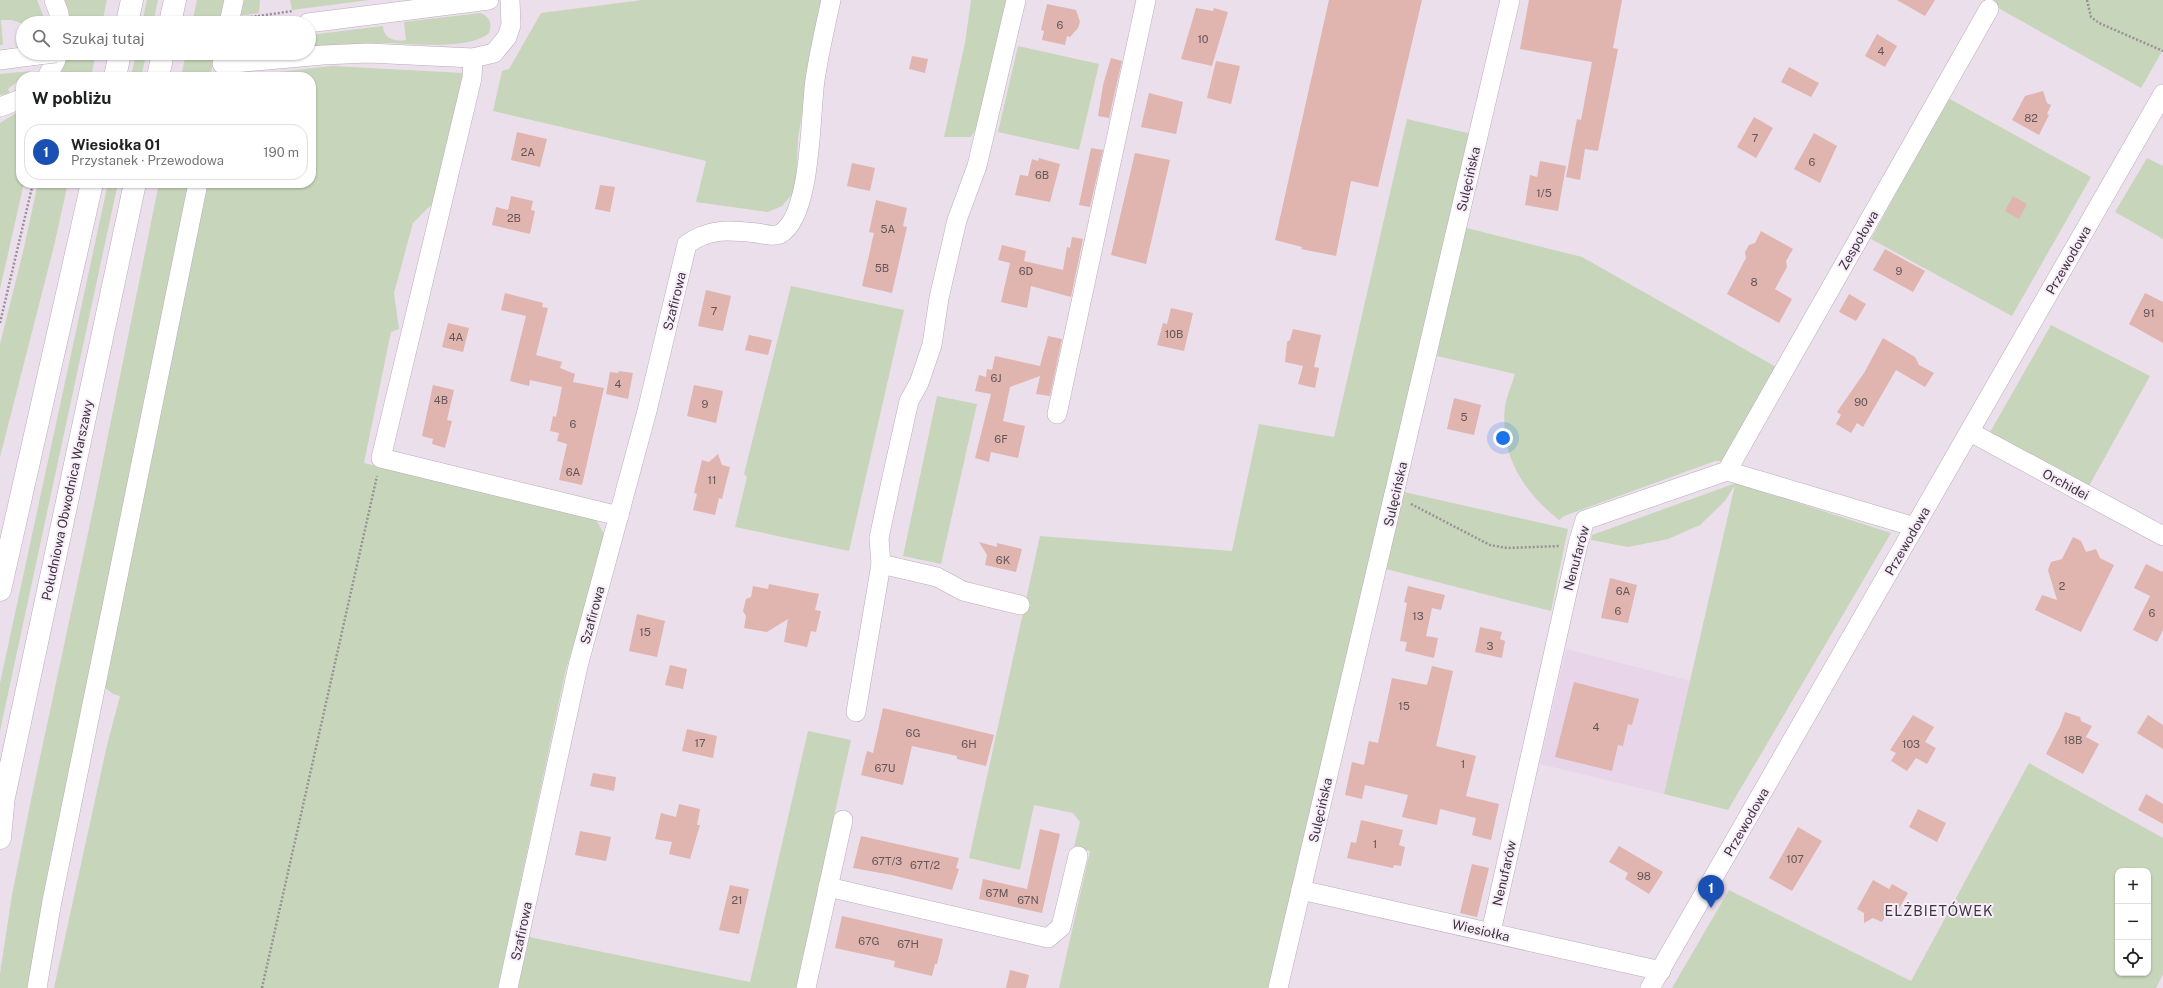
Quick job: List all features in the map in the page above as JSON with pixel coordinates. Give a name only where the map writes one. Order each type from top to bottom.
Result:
[{"type":"highway","points":[[129,16],[132,0]]},
{"type":"highway","points":[[172,16],[175,0]]},
{"type":"highway","points":[[116,72],[119,60]]},
{"type":"highway","points":[[159,72],[162,60]]},
{"type":"highway","points":[[0,590],[91,188]]},
{"type":"highway","name":"Południowa Obwodnica Warszawy","points":[[0,838],[1,810],[134,188]]},
{"type":"street","points":[[54,0],[59,16]]},
{"type":"street","points":[[231,16],[234,0]]},
{"type":"street","points":[[316,22],[489,0]]},
{"type":"street","points":[[316,57],[368,53],[473,58],[494,53],[507,37],[511,25],[510,0]]},
{"type":"street","name":"Szafirowa","points":[[508,988],[578,666],[647,410],[687,244],[700,235],[717,231],[776,236],[788,228],[799,204],[806,178],[815,82],[831,0]]},
{"type":"street","points":[[856,712],[881,564],[879,538],[909,401],[922,376],[932,345],[939,298],[956,220],[977,166],[1016,0]]},
{"type":"street","points":[[1057,414],[1146,0]]},
{"type":"street","name":"Sulęcińska","points":[[1278,988],[1395,495],[1510,0]]},
{"type":"street","name":"Zespołowa","points":[[1727,471],[1989,9]]},
{"type":"street","points":[[0,60],[16,58]]},
{"type":"street","points":[[473,58],[472,78],[381,458],[619,516]]},
{"type":"street","points":[[50,72],[56,60]]},
{"type":"street","points":[[222,65],[283,60]]},
{"type":"street","name":"Przewodowa","points":[[1650,988],[2163,94]]},
{"type":"street","points":[[0,107],[16,101]]},
{"type":"street","points":[[37,988],[52,901],[197,188]]},
{"type":"street","name":"Orchidei","points":[[1970,432],[2163,536]]},
{"type":"street","points":[[1727,471],[1915,527]]},
{"type":"street","name":"Nenufarów","points":[[1491,932],[1578,544],[1585,520],[1727,471]]},
{"type":"street","points":[[881,564],[937,578],[962,591],[1020,605]]},
{"type":"street","points":[[806,988],[843,820]]},
{"type":"street","points":[[828,887],[1048,938],[1061,927],[1078,856]]},
{"type":"street","name":"Wiesiołka","points":[[1301,890],[1661,971]]},
{"type":"path","points":[[2087,0],[2091,17],[2163,51]]},
{"type":"path","points":[[0,323],[31,188]]},
{"type":"path","points":[[262,988],[381,458]]},
{"type":"path","points":[[1395,495],[1490,545],[1507,548],[1550,547],[1578,544]]},
{"type":"shaded area","points":[[1566,649],[1691,681],[1664,794],[1540,764]]},
{"type":"green space","points":[[0,0],[37,0],[43,16],[16,16],[16,21],[1,20],[3,45],[0,45]]},
{"type":"green space","points":[[65,0],[107,0],[104,16],[68,16]]},
{"type":"green space","points":[[147,0],[158,0],[155,16],[144,16]]},
{"type":"green space","points":[[197,0],[227,0],[223,16],[194,16]]},
{"type":"green space","points":[[242,0],[260,0],[259,13],[237,16]]},
{"type":"green space","points":[[290,0],[369,0],[292,10]]},
{"type":"green space","points":[[642,0],[824,0],[810,64],[798,139],[796,190],[782,206],[768,212],[696,202],[706,161],[493,111],[502,71],[509,69],[541,13]]},
{"type":"green space","points":[[971,0],[1007,0],[979,124],[971,137],[944,137],[965,43]]},
{"type":"green space","points":[[1984,0],[2163,0],[2163,50],[2141,88]]},
{"type":"green space","points":[[480,13],[488,18],[491,26],[489,33],[480,39],[453,44],[422,45],[364,43],[316,47],[316,34],[383,26],[385,34],[391,39],[402,41],[406,40],[404,22]]},
{"type":"green space","points":[[1018,46],[1099,64],[1079,150],[998,132]]},
{"type":"green space","points":[[65,60],[95,60],[92,72],[61,72]]},
{"type":"green space","points":[[135,60],[145,60],[142,72],[132,72]]},
{"type":"green space","points":[[185,60],[214,60],[211,72],[182,72]]},
{"type":"green space","points":[[332,66],[464,73],[434,202],[413,223],[394,293],[399,329],[391,332],[364,463],[593,517],[606,538],[566,669],[498,988],[54,988],[107,745],[120,696],[113,694],[104,687],[206,188],[316,188],[316,72],[278,72]]},
{"type":"green space","points":[[16,72],[16,83],[8,89],[10,94],[0,95],[0,74]]},
{"type":"green space","points":[[1948,98],[2091,177],[2012,316],[1871,239]]},
{"type":"green space","points":[[16,113],[16,188],[23,188],[0,289],[0,123]]},
{"type":"green space","points":[[1407,119],[1472,134],[1271,988],[1059,988],[1090,851],[1074,847],[1080,822],[1073,813],[1034,805],[1020,870],[969,858],[1040,536],[1232,551],[1259,424],[1334,437]]},
{"type":"green space","points":[[2147,158],[2163,166],[2163,239],[2115,212]]},
{"type":"green space","points":[[37,188],[67,188],[54,246],[0,457],[0,344]]},
{"type":"green space","points":[[107,188],[117,188],[0,731],[0,683]]},
{"type":"green space","points":[[158,188],[188,188],[31,988],[0,988],[0,973],[12,895],[94,505]]},
{"type":"green space","points":[[1463,227],[1582,257],[1776,367],[1722,461],[1715,461],[1564,516],[1559,520],[1546,509],[1524,484],[1510,456],[1506,441],[1504,424],[1505,406],[1515,374],[1437,356]]},
{"type":"green space","points":[[791,286],[904,310],[849,551],[735,527],[747,477],[744,474]]},
{"type":"green space","points":[[2051,325],[2150,376],[2089,486],[1989,434]]},
{"type":"green space","points":[[937,396],[977,404],[941,564],[903,556]]},
{"type":"green space","points":[[1736,483],[1891,533],[1728,810],[1664,794],[1735,485],[1725,501],[1700,525],[1668,539],[1628,547],[1591,540],[1592,535]]},
{"type":"green space","points":[[1404,492],[1568,529],[1551,611],[1386,569]]},
{"type":"green space","points":[[808,731],[851,740],[796,988],[518,988],[529,937],[750,982]]},
{"type":"green space","points":[[2029,763],[2163,838],[2163,974],[2156,988],[1672,988],[1729,890],[1911,981]]},
{"type":"building","points":[[1329,0],[1422,0],[1378,187],[1351,181],[1336,256],[1301,249],[1302,247],[1275,240]]},
{"type":"building","points":[[1529,0],[1622,0],[1613,48],[1618,49],[1598,151],[1585,149],[1580,180],[1566,177],[1577,119],[1581,120],[1592,62],[1520,49]]},
{"type":"building","points":[[1897,0],[1935,0],[1925,16]]},
{"type":"building","points":[[1047,4],[1076,10],[1080,22],[1078,28],[1070,37],[1067,36],[1065,45],[1042,40],[1044,31],[1041,30]]},
{"type":"building","points":[[1196,8],[1213,11],[1214,8],[1228,12],[1212,66],[1181,59]]},
{"type":"building","points":[[1877,34],[1897,46],[1885,67],[1865,56]]},
{"type":"building","points":[[912,56],[928,59],[925,73],[909,69]]},
{"type":"building","points":[[1111,58],[1122,61],[1109,118],[1098,116],[1103,85]]},
{"type":"building","points":[[1216,61],[1240,66],[1231,104],[1207,98]]},
{"type":"building","points":[[1789,67],[1819,83],[1811,97],[1781,82]]},
{"type":"building","points":[[2043,91],[2047,103],[2051,105],[2047,114],[2049,115],[2039,135],[2012,120],[2025,96]]},
{"type":"building","points":[[1149,93],[1183,102],[1176,134],[1141,127]]},
{"type":"building","points":[[1754,117],[1773,128],[1756,158],[1737,147]]},
{"type":"building","points":[[517,132],[547,139],[540,167],[511,160]]},
{"type":"building","points":[[1814,133],[1837,146],[1820,183],[1794,169]]},
{"type":"building","points":[[1091,148],[1103,150],[1090,207],[1079,205]]},
{"type":"building","points":[[1135,153],[1170,160],[1146,264],[1111,255]]},
{"type":"building","points":[[1039,158],[1060,164],[1050,202],[1015,195],[1020,175],[1028,176],[1032,159],[1038,161]]},
{"type":"building","points":[[1540,161],[1566,166],[1558,211],[1525,205],[1530,175],[1537,177]]},
{"type":"building","points":[[852,163],[875,168],[870,191],[847,186]]},
{"type":"building","points":[[600,185],[615,187],[610,212],[595,209]]},
{"type":"building","points":[[511,196],[533,201],[531,210],[535,211],[530,234],[492,225],[496,207],[508,210]]},
{"type":"building","points":[[2013,196],[2027,204],[2019,219],[2005,211]]},
{"type":"building","points":[[876,200],[907,208],[903,226],[907,227],[892,293],[862,286],[874,233],[869,232]]},
{"type":"building","points":[[1761,231],[1793,249],[1786,261],[1787,267],[1775,289],[1792,299],[1779,323],[1727,294],[1746,258],[1745,252],[1749,245],[1755,243]]},
{"type":"building","points":[[1072,237],[1083,239],[1071,297],[1031,286],[1027,308],[1001,302],[1010,263],[998,260],[1002,245],[1026,251],[1024,261],[1063,270],[1067,247],[1070,248]]},
{"type":"building","points":[[1885,249],[1925,271],[1913,292],[1873,270]]},
{"type":"building","points":[[706,290],[731,296],[723,331],[698,326]]},
{"type":"building","points":[[505,293],[543,303],[542,307],[548,308],[536,355],[562,362],[560,368],[575,374],[573,382],[604,388],[582,485],[559,480],[567,444],[557,441],[559,433],[550,431],[553,416],[556,417],[562,387],[530,380],[529,386],[510,381],[526,316],[501,310]]},
{"type":"building","points":[[2145,293],[2163,302],[2163,343],[2129,324]]},
{"type":"building","points":[[1849,294],[1866,304],[1856,321],[1839,312]]},
{"type":"building","points":[[1171,308],[1193,313],[1184,351],[1157,345],[1163,323],[1167,324]]},
{"type":"building","points":[[448,323],[469,328],[463,352],[442,347]]},
{"type":"building","points":[[1293,329],[1321,335],[1314,367],[1319,368],[1315,388],[1298,384],[1303,366],[1285,362],[1287,342],[1290,340]]},
{"type":"building","points":[[749,335],[772,340],[768,355],[745,350]]},
{"type":"building","points":[[1048,336],[1062,339],[1050,396],[1036,394],[1040,376],[1010,387],[1003,421],[1025,426],[1018,458],[991,452],[989,462],[975,458],[991,394],[975,391],[979,375],[986,377],[987,369],[992,370],[995,356],[1040,366]]},
{"type":"building","points":[[1883,338],[1915,357],[1919,365],[1934,373],[1925,387],[1896,370],[1863,427],[1857,423],[1851,433],[1836,424],[1841,415],[1837,412],[1864,373]]},
{"type":"building","points":[[619,371],[633,373],[628,399],[606,394],[610,372],[618,373]]},
{"type":"building","points":[[433,385],[454,390],[447,420],[452,421],[445,448],[432,444],[433,439],[422,436]]},
{"type":"building","points":[[694,385],[723,391],[716,423],[687,416]]},
{"type":"building","points":[[1454,398],[1481,405],[1474,435],[1447,429]]},
{"type":"building","points":[[718,454],[722,465],[730,467],[722,499],[719,498],[715,515],[693,510],[697,494],[694,493],[702,460],[709,462]]},
{"type":"building","points":[[2073,537],[2081,541],[2086,552],[2096,549],[2100,558],[2114,565],[2081,632],[2035,610],[2042,595],[2057,600],[2048,570],[2051,562],[2062,559]]},
{"type":"building","points":[[979,542],[997,547],[997,543],[1022,549],[1016,572],[985,565],[987,555]]},
{"type":"building","points":[[2146,564],[2162,572],[2163,570],[2163,630],[2157,642],[2133,630],[2150,596],[2134,588]]},
{"type":"building","points":[[1610,578],[1637,585],[1628,623],[1601,618]]},
{"type":"building","points":[[769,584],[819,594],[815,610],[821,611],[816,632],[811,631],[807,647],[784,642],[788,619],[767,632],[744,628],[746,616],[743,611],[746,599],[751,597],[753,586],[768,589]]},
{"type":"building","points":[[1408,586],[1445,595],[1441,610],[1432,608],[1426,636],[1438,638],[1434,658],[1405,651],[1407,642],[1400,641],[1407,603],[1404,602]]},
{"type":"building","points":[[637,614],[665,621],[657,657],[629,651]]},
{"type":"building","points":[[1480,627],[1502,632],[1500,639],[1505,641],[1502,658],[1475,652]]},
{"type":"building","points":[[670,665],[687,669],[683,689],[665,685]]},
{"type":"building","points":[[1432,666],[1453,671],[1436,746],[1476,756],[1466,796],[1499,804],[1491,840],[1472,835],[1476,818],[1440,809],[1437,825],[1402,817],[1408,795],[1365,785],[1362,799],[1345,795],[1352,762],[1364,765],[1369,741],[1378,743],[1392,678],[1427,685]]},
{"type":"building","points":[[1574,682],[1639,699],[1632,725],[1628,724],[1623,746],[1618,745],[1612,771],[1555,757]]},
{"type":"building","points":[[883,708],[994,735],[986,766],[957,759],[957,756],[912,746],[903,785],[861,775],[867,751],[873,753]]},
{"type":"building","points":[[2065,712],[2080,717],[2081,721],[2092,726],[2086,737],[2099,744],[2083,774],[2046,754],[2060,726]]},
{"type":"building","points":[[1913,715],[1934,727],[1925,742],[1936,748],[1927,764],[1916,758],[1907,771],[1891,761],[1896,753],[1890,750]]},
{"type":"building","points":[[2148,715],[2163,725],[2163,749],[2137,733]]},
{"type":"building","points":[[687,729],[717,736],[713,758],[682,751]]},
{"type":"building","points":[[593,773],[616,777],[614,791],[590,786]]},
{"type":"building","points":[[2146,794],[2163,804],[2163,824],[2138,810]]},
{"type":"building","points":[[679,804],[700,809],[697,825],[700,825],[690,859],[669,854],[672,842],[655,839],[661,813],[676,817]]},
{"type":"building","points":[[1918,809],[1946,823],[1937,842],[1909,827]]},
{"type":"building","points":[[1361,820],[1403,830],[1399,845],[1405,847],[1401,866],[1394,865],[1393,868],[1347,858],[1351,842],[1356,843]]},
{"type":"building","points":[[1798,827],[1822,841],[1792,891],[1769,878]]},
{"type":"building","points":[[1040,829],[1060,834],[1042,913],[979,899],[983,879],[1027,889]]},
{"type":"building","points":[[580,831],[611,837],[606,861],[575,855]]},
{"type":"building","points":[[861,836],[959,858],[956,868],[959,869],[952,890],[892,875],[853,868]]},
{"type":"building","points":[[1619,846],[1663,872],[1649,894],[1625,879],[1628,873],[1609,862]]},
{"type":"building","points":[[1472,864],[1489,868],[1477,917],[1460,913]]},
{"type":"building","points":[[1873,880],[1889,889],[1892,884],[1908,893],[1896,914],[1889,910],[1882,922],[1873,918],[1864,923],[1864,913],[1857,909]]},
{"type":"building","points":[[730,885],[749,889],[739,934],[719,930]]},
{"type":"building","points":[[842,916],[943,939],[937,964],[935,964],[932,976],[894,967],[895,961],[835,948]]},
{"type":"building","points":[[1010,970],[1029,975],[1026,988],[1006,988]]},
{"type":"place","name":"Wiesiołka 01","points":[[1711,908]]},
{"type":"district","name":"ELŻBIETÓWEK","points":[[1939,911]]}]
